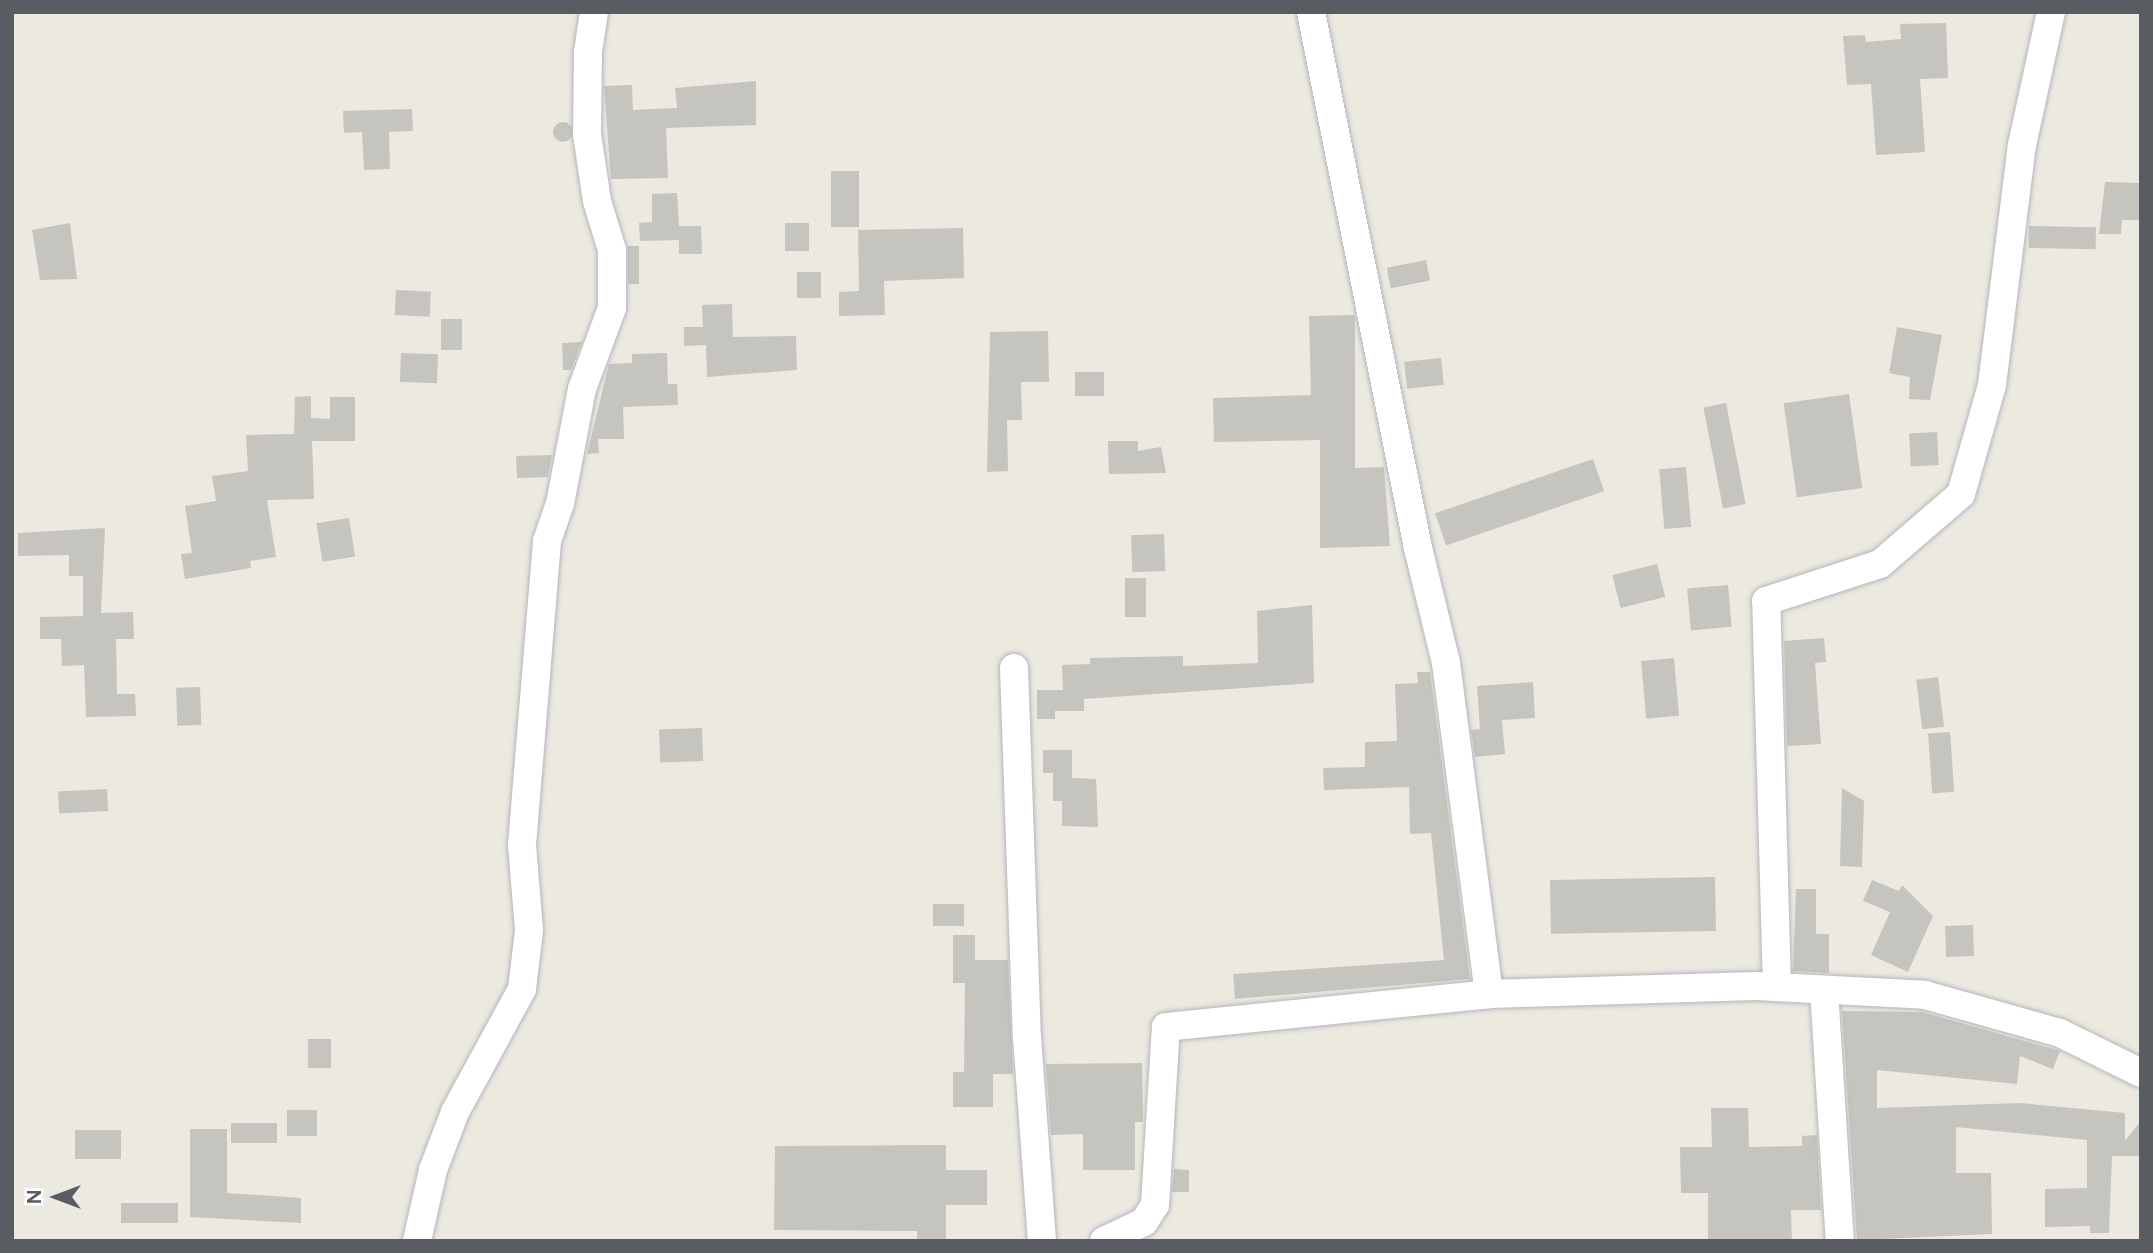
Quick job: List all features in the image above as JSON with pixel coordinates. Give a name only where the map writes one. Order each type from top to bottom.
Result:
[{"type":"street","points":[[417,1241],[433,1170],[455,1112],[522,989],[529,930],[522,845],[547,541],[561,504],[582,389],[612,308],[612,250],[597,201],[587,134],[594,12]]},
{"type":"street","points":[[1311,12],[1418,548],[1446,663],[1489,994]]},
{"type":"street","points":[[1777,987],[1766,601],[1880,564],[1961,494],[1992,385],[2022,145],[2051,12]]},
{"type":"street","points":[[1014,668],[1027,1037],[1042,1241]]},
{"type":"street","points":[[1104,1241],[1144,1222],[1155,1205],[1166,1027],[1489,994],[1777,987],[1925,995],[2060,1033],[2141,1073]]},
{"type":"street","points":[[1824,990],[1840,1241]]},
{"type":"building","points":[[1946,23],[1948,78],[1920,79],[1925,152],[1876,155],[1871,84],[1847,85],[1843,36],[1865,35],[1866,42],[1901,39],[1900,24]]},
{"type":"building","points":[[756,81],[756,125],[666,128],[668,178],[611,179],[604,86],[632,85],[633,110],[677,108],[675,88]]},
{"type":"building","points":[[412,109],[413,131],[389,132],[390,169],[364,170],[362,132],[344,133],[343,111]]},
{"type":"building","points":[[559,122],[567,122],[573,132],[567,142],[559,142],[553,136],[553,128]]},
{"type":"building","points":[[831,171],[859,171],[859,227],[831,227]]},
{"type":"building","points":[[2105,182],[2141,183],[2141,220],[2122,220],[2121,234],[2099,234]]},
{"type":"building","points":[[677,193],[679,226],[701,226],[702,254],[679,254],[679,240],[640,241],[639,223],[652,222],[652,194]]},
{"type":"building","points":[[70,223],[77,279],[40,280],[32,230]]},
{"type":"building","points":[[785,223],[809,223],[809,251],[785,251]]},
{"type":"building","points":[[2029,226],[2096,227],[2096,249],[2029,248]]},
{"type":"building","points":[[963,228],[964,278],[884,281],[885,315],[839,316],[839,292],[859,291],[858,230]]},
{"type":"building","points":[[628,246],[639,246],[639,284],[628,284]]},
{"type":"building","points":[[1426,260],[1430,281],[1391,288],[1387,268]]},
{"type":"building","points":[[797,272],[821,272],[821,298],[797,298]]},
{"type":"building","points":[[396,290],[431,292],[430,317],[395,315]]},
{"type":"building","points":[[732,304],[733,337],[796,336],[797,370],[707,377],[706,345],[684,346],[684,327],[703,327],[702,305]]},
{"type":"building","points":[[1355,315],[1355,468],[1384,467],[1390,546],[1320,548],[1320,440],[1214,442],[1213,398],[1311,395],[1309,316]]},
{"type":"building","points":[[441,319],[462,319],[462,350],[441,350]]},
{"type":"building","points":[[1897,327],[1942,335],[1930,400],[1909,399],[1910,377],[1889,373]]},
{"type":"building","points":[[1048,331],[1049,382],[1021,382],[1022,420],[1007,420],[1008,471],[987,472],[990,332]]},
{"type":"building","points":[[582,342],[571,370],[563,370],[562,343]]},
{"type":"building","points":[[401,353],[438,354],[437,383],[400,382]]},
{"type":"building","points":[[667,353],[668,384],[677,384],[678,405],[623,407],[624,439],[598,439],[599,453],[587,454],[609,364],[632,363],[632,354]]},
{"type":"building","points":[[1441,358],[1444,385],[1407,389],[1404,362]]},
{"type":"building","points":[[1075,372],[1104,372],[1104,396],[1075,396]]},
{"type":"building","points":[[1849,394],[1862,488],[1797,497],[1784,403]]},
{"type":"building","points":[[311,396],[311,418],[330,419],[330,397],[355,397],[355,441],[312,441],[314,499],[267,500],[276,557],[250,561],[251,568],[185,579],[181,554],[192,553],[185,506],[216,501],[212,476],[248,471],[246,435],[294,434],[295,397]]},
{"type":"building","points":[[1726,403],[1746,504],[1723,508],[1703,407]]},
{"type":"building","points":[[1937,432],[1939,465],[1911,466],[1909,433]]},
{"type":"building","points":[[1108,441],[1138,441],[1138,451],[1161,447],[1166,473],[1109,474]]},
{"type":"building","points":[[552,455],[548,477],[517,478],[516,456]]},
{"type":"building","points":[[1593,459],[1604,491],[1446,546],[1435,513]]},
{"type":"building","points":[[1686,467],[1691,527],[1664,529],[1659,469]]},
{"type":"building","points":[[349,518],[355,557],[323,562],[316,523]]},
{"type":"building","points":[[105,528],[101,613],[133,612],[134,639],[116,639],[117,694],[135,694],[136,716],[86,717],[84,665],[62,666],[61,639],[40,639],[40,617],[83,616],[83,576],[69,576],[69,555],[18,556],[18,533]]},
{"type":"building","points":[[1164,534],[1165,571],[1132,572],[1131,535]]},
{"type":"building","points":[[1657,564],[1665,597],[1621,608],[1612,575]]},
{"type":"building","points":[[1125,578],[1146,578],[1146,617],[1125,617]]},
{"type":"building","points":[[1728,585],[1732,627],[1691,630],[1687,589]]},
{"type":"building","points":[[1312,605],[1314,683],[1084,699],[1084,711],[1055,711],[1055,719],[1037,719],[1037,690],[1063,690],[1062,665],[1090,664],[1090,658],[1183,656],[1183,666],[1258,663],[1257,611]]},
{"type":"building","points":[[1824,638],[1826,662],[1815,663],[1821,744],[1787,746],[1784,641]]},
{"type":"building","points":[[1674,658],[1679,716],[1646,719],[1641,661]]},
{"type":"building","points":[[1417,672],[1430,672],[1470,979],[1235,999],[1233,974],[1444,960],[1431,833],[1410,834],[1409,787],[1324,790],[1323,768],[1365,767],[1365,742],[1397,741],[1395,684],[1418,683]]},
{"type":"building","points":[[1938,677],[1944,727],[1922,729],[1916,680]]},
{"type":"building","points":[[1533,682],[1535,718],[1502,720],[1505,754],[1475,757],[1471,730],[1480,729],[1477,686]]},
{"type":"building","points":[[200,687],[201,725],[177,726],[176,688]]},
{"type":"building","points":[[702,728],[703,761],[660,762],[659,730]]},
{"type":"building","points":[[1950,732],[1954,792],[1932,793],[1928,734]]},
{"type":"building","points":[[1043,750],[1072,750],[1072,778],[1096,779],[1098,827],[1062,826],[1062,801],[1053,801],[1053,773],[1043,773]]},
{"type":"building","points":[[1842,788],[1864,801],[1862,867],[1840,866]]},
{"type":"building","points":[[107,789],[108,811],[59,814],[58,792]]},
{"type":"building","points":[[1715,877],[1716,931],[1551,934],[1550,880]]},
{"type":"building","points":[[1872,880],[1899,891],[1902,885],[1933,916],[1908,972],[1871,955],[1890,912],[1863,901]]},
{"type":"building","points":[[1796,889],[1816,889],[1816,934],[1829,934],[1829,973],[1793,971]]},
{"type":"building","points":[[933,904],[964,904],[964,926],[933,926]]},
{"type":"building","points":[[1973,925],[1974,956],[1946,957],[1945,926]]},
{"type":"building","points":[[953,935],[975,935],[975,960],[1008,960],[1013,1074],[993,1074],[993,1107],[953,1107],[953,1072],[964,1072],[965,983],[953,983]]},
{"type":"building","points":[[1842,1011],[1922,1012],[2060,1051],[2053,1069],[2020,1056],[2017,1084],[1877,1070],[1877,1108],[2020,1103],[2125,1113],[2125,1141],[2141,1121],[2141,1156],[2112,1156],[2109,1233],[2090,1233],[2090,1226],[2045,1227],[2045,1189],[2087,1188],[2087,1140],[1956,1127],[1956,1173],[1991,1173],[1992,1234],[1857,1240]]},
{"type":"building","points":[[308,1039],[331,1039],[331,1068],[308,1068]]},
{"type":"building","points":[[1142,1063],[1143,1122],[1135,1122],[1135,1170],[1083,1170],[1083,1134],[1051,1135],[1046,1064]]},
{"type":"building","points":[[1711,1108],[1748,1108],[1749,1147],[1802,1146],[1802,1136],[1817,1135],[1821,1210],[1791,1210],[1792,1241],[1708,1241],[1708,1193],[1681,1193],[1680,1147],[1712,1147]]},
{"type":"building","points":[[287,1110],[317,1110],[317,1136],[287,1136]]},
{"type":"building","points":[[231,1123],[277,1123],[277,1143],[231,1143]]},
{"type":"building","points":[[190,1129],[227,1129],[227,1193],[301,1198],[301,1223],[190,1217]]},
{"type":"building","points":[[75,1130],[121,1130],[121,1159],[75,1159]]},
{"type":"building","points":[[946,1145],[946,1170],[987,1170],[987,1205],[946,1205],[946,1241],[917,1241],[917,1231],[774,1230],[775,1146]]},
{"type":"building","points":[[1174,1169],[1189,1170],[1189,1192],[1172,1192]]},
{"type":"building","points":[[121,1203],[178,1203],[178,1223],[121,1223]]}]
